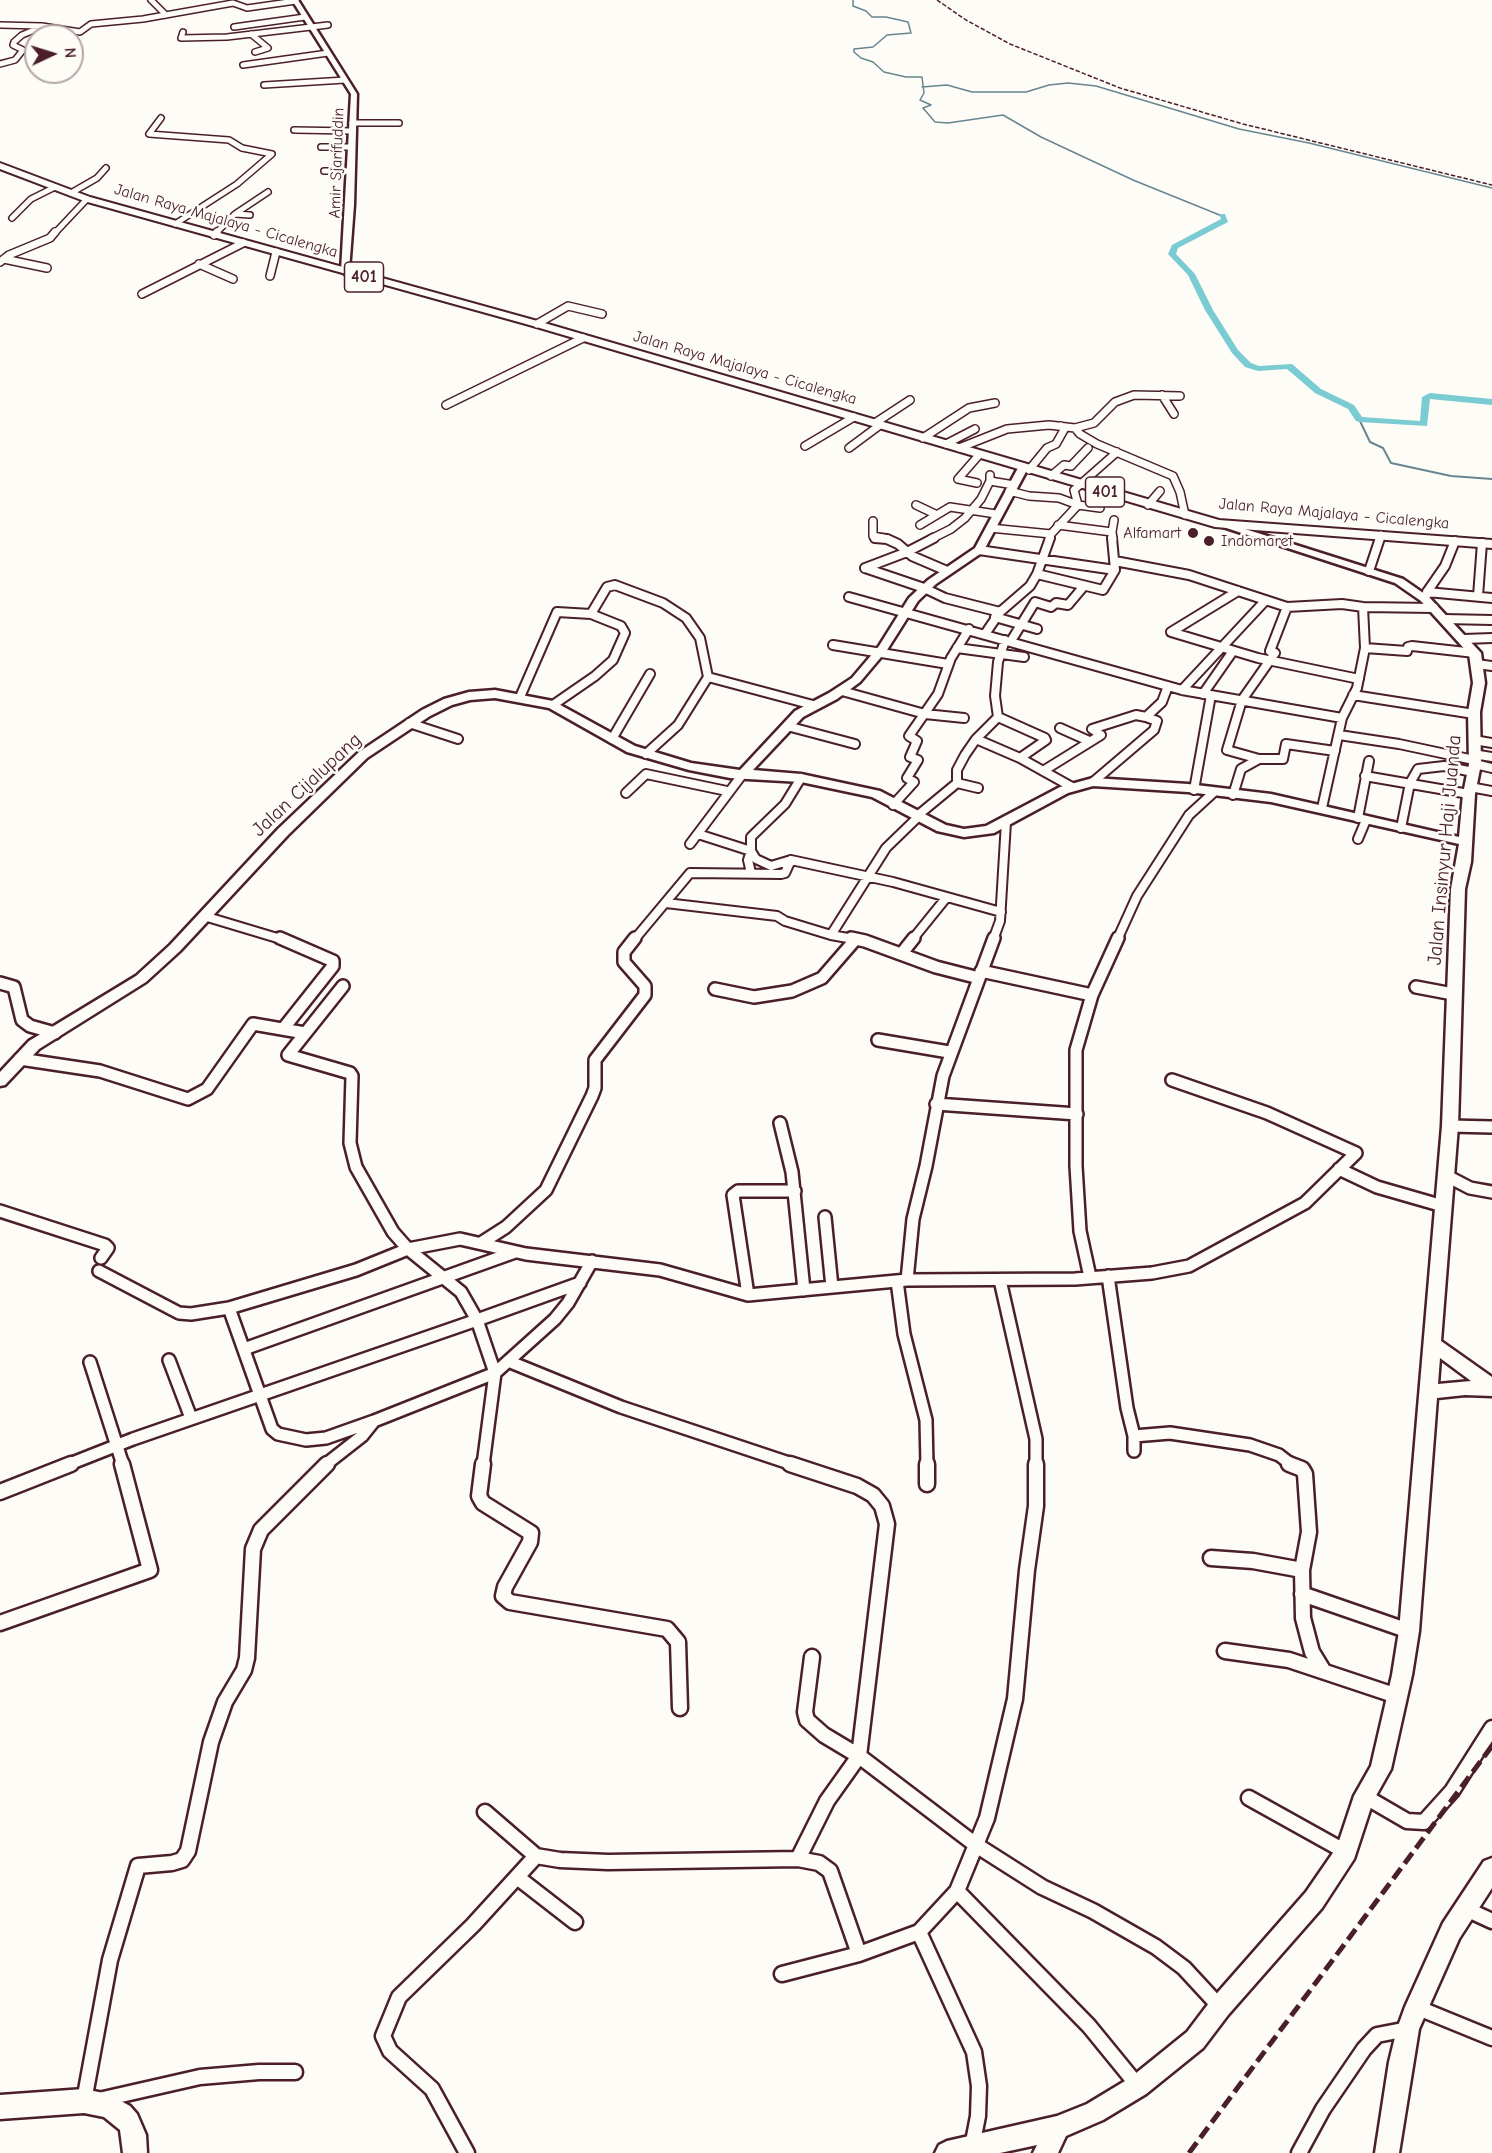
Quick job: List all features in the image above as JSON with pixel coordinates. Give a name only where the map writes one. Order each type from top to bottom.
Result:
[{"type":"main road","name":"Jalan Raya Majalaya - Cicalengka","points":[[0,166],[87,199],[537,324],[1219,524],[1487,543]]},
{"type":"street","points":[[151,0],[166,15]]},
{"type":"street","points":[[249,8],[295,1]]},
{"type":"street","name":"Amir Sjarifuddin","points":[[295,1],[354,94],[345,271]]},
{"type":"street","points":[[91,24],[166,15],[235,3],[249,8],[267,23]]},
{"type":"street","points":[[177,4],[187,11]]},
{"type":"street","points":[[84,29],[98,17],[113,16]]},
{"type":"street","points":[[234,27],[304,17]]},
{"type":"street","points":[[0,25],[24,26]]},
{"type":"street","points":[[183,32],[181,38],[227,37],[328,25]]},
{"type":"street","points":[[264,33],[272,38]]},
{"type":"street","points":[[251,34],[268,48],[255,52]]},
{"type":"street","points":[[0,64],[13,61],[22,51],[21,47],[13,44],[24,35]]},
{"type":"street","points":[[227,37],[227,46]]},
{"type":"street","points":[[243,65],[328,53]]},
{"type":"street","points":[[264,85],[345,80]]},
{"type":"street","points":[[161,118],[149,134],[229,140],[242,148],[272,154],[237,184],[175,224]]},
{"type":"street","points":[[294,130],[399,123]]},
{"type":"street","points":[[321,147],[352,147]]},
{"type":"street","points":[[71,193],[97,178],[106,168]]},
{"type":"street","points":[[324,171],[351,171]]},
{"type":"street","points":[[12,218],[31,199],[55,187]]},
{"type":"street","points":[[214,235],[244,206],[268,192]]},
{"type":"street","points":[[2,260],[50,238],[87,199]]},
{"type":"street","points":[[235,214],[250,215]]},
{"type":"street","points":[[142,294],[243,243]]},
{"type":"street","points":[[270,276],[276,252]]},
{"type":"street","points":[[2,260],[47,268]]},
{"type":"street","points":[[199,264],[233,279]]},
{"type":"street","points":[[537,324],[568,306],[602,314]]},
{"type":"street","points":[[446,405],[583,338]]},
{"type":"street","points":[[959,448],[1007,429],[1061,426],[1075,428],[1096,422],[1115,402],[1138,394],[1180,396]]},
{"type":"street","points":[[1162,395],[1174,414]]},
{"type":"street","points":[[849,448],[910,400]]},
{"type":"street","points":[[923,438],[975,405],[980,407],[995,403]]},
{"type":"street","points":[[805,446],[854,417]]},
{"type":"street","points":[[690,844],[727,791],[787,726],[799,714],[842,691],[856,680],[879,654],[907,613],[913,600],[924,588],[979,550],[1011,488],[1026,469],[1045,453],[1047,448],[1056,444],[1065,428],[1061,426]]},
{"type":"street","points":[[1075,428],[1080,434],[1097,444],[1173,476],[1180,492],[1185,515]]},
{"type":"street","points":[[946,444],[975,429]]},
{"type":"street","points":[[1051,476],[1065,465],[1071,465],[1088,448]]},
{"type":"street","points":[[1078,505],[1074,490],[1117,452]]},
{"type":"street","points":[[977,483],[958,479],[979,455]]},
{"type":"street","points":[[1037,629],[865,568],[907,552],[951,529],[971,511],[990,478],[1029,496],[1059,498],[1078,505],[1100,508]]},
{"type":"street","points":[[1148,505],[1160,491]]},
{"type":"street","points":[[916,505],[935,514]]},
{"type":"street","points":[[985,634],[997,614],[1030,586],[1037,574],[1051,534],[1078,505]]},
{"type":"street","points":[[920,525],[950,507],[996,514]]},
{"type":"street","points":[[1037,574],[1103,590],[1115,570],[1112,532],[1114,520]]},
{"type":"street","points":[[873,521],[875,538],[887,539],[912,556],[947,571]]},
{"type":"street","points":[[1219,524],[1399,581],[1429,600],[1464,639],[1476,658]]},
{"type":"street","points":[[1058,525],[1112,532]]},
{"type":"street","points":[[990,528],[1051,534]]},
{"type":"street","points":[[1369,571],[1381,535]]},
{"type":"street","points":[[1429,600],[1455,541]]},
{"type":"street","points":[[1478,596],[1487,543]]},
{"type":"street","points":[[979,550],[1115,570]]},
{"type":"street","points":[[1115,561],[1189,575],[1287,607],[1325,604],[1363,607],[1478,596],[1492,598]]},
{"type":"street","points":[[591,614],[610,585],[649,596],[663,603],[686,618],[696,629],[705,654],[708,677],[678,725],[646,754]]},
{"type":"street","points":[[998,717],[995,696],[999,653],[1022,624],[1035,602],[1051,606],[1056,603],[1068,605],[1084,586]]},
{"type":"street","points":[[1238,591],[1172,632],[1270,661],[1359,680]]},
{"type":"street","points":[[849,597],[1182,690],[1342,718]]},
{"type":"street","points":[[1182,690],[1265,601]]},
{"type":"street","points":[[1287,607],[1270,651],[1275,653],[1242,700],[1227,750],[1259,759],[1283,759],[1286,744],[1292,742],[1335,751]]},
{"type":"street","points":[[1322,808],[1342,718],[1359,680],[1365,648],[1363,607]]},
{"type":"street","points":[[520,697],[555,614],[561,610],[591,614],[621,626],[625,633],[613,660],[553,705]]},
{"type":"street","points":[[1444,619],[1492,620]]},
{"type":"street","points":[[893,805],[914,782],[907,778],[918,760],[910,757],[917,741],[909,736],[938,694],[948,664],[969,629]]},
{"type":"street","points":[[1464,639],[1492,638]]},
{"type":"street","points":[[833,645],[948,664]]},
{"type":"street","points":[[1365,648],[1407,651],[1409,646],[1412,646],[1476,658],[1492,666]]},
{"type":"street","points":[[957,648],[1024,657]]},
{"type":"street","points":[[1194,790],[1208,694],[1233,651]]},
{"type":"street","name":"Jalan Insinyur Haji Juanda","points":[[947,2153],[1058,2128],[1095,2112],[1138,2086],[1195,2040],[1220,2007],[1314,1900],[1346,1852],[1364,1796],[1381,1769],[1409,1631],[1427,1392],[1434,1345],[1450,1126],[1458,889],[1466,842],[1469,790],[1474,763],[1474,714],[1479,683],[1476,658]]},
{"type":"street","points":[[612,739],[650,674]]},
{"type":"street","points":[[708,677],[813,705]]},
{"type":"street","points":[[1146,717],[1162,702],[1168,686]]},
{"type":"street","points":[[842,691],[926,714],[964,718]]},
{"type":"street","name":"Jalan Cijalupang","points":[[0,1081],[34,1045],[141,978],[175,948],[283,832],[349,769],[409,723],[448,702],[469,696],[495,694],[553,705],[612,739],[646,754],[688,766],[742,774],[801,778],[876,794],[893,805],[942,828],[964,833],[989,830],[1072,787],[1093,782],[1129,783],[1271,798],[1466,842]]},
{"type":"street","points":[[1353,695],[1474,714]]},
{"type":"street","points":[[1044,771],[1101,735],[1092,729],[1136,715],[1157,721],[1154,730],[1093,782]]},
{"type":"street","points":[[831,935],[886,848],[918,816],[957,783],[957,770],[976,739],[998,717]]},
{"type":"street","points":[[998,717],[1046,740],[1020,758]]},
{"type":"street","points":[[409,723],[458,739]]},
{"type":"street","points":[[787,726],[855,744]]},
{"type":"street","points":[[1060,728],[1089,741]]},
{"type":"street","points":[[1339,735],[1399,744],[1492,768]]},
{"type":"street","points":[[976,739],[1020,758],[1072,787]]},
{"type":"street","points":[[1474,740],[1492,742]]},
{"type":"street","points":[[1401,828],[1414,772],[1422,768],[1474,763],[1492,757]]},
{"type":"street","points":[[1233,795],[1241,769],[1259,759]]},
{"type":"street","points":[[1358,839],[1365,776],[1369,761]]},
{"type":"street","points":[[626,793],[642,775],[646,774],[727,791]]},
{"type":"street","points":[[1365,776],[1492,791]]},
{"type":"street","points":[[751,873],[748,860],[751,851],[751,837],[785,804],[801,778]]},
{"type":"street","points":[[957,783],[978,789]]},
{"type":"street","points":[[1090,1277],[1080,1231],[1076,1050],[1092,995],[1137,896],[1189,815],[1213,793]]},
{"type":"street","points":[[927,1484],[926,1420],[904,1334],[902,1281],[912,1219],[927,1166],[936,1104],[950,1052],[997,933],[1001,912],[1006,822]]},
{"type":"street","points":[[698,834],[751,851],[756,859],[771,866],[791,860],[868,876],[1001,912]]},
{"type":"street","points":[[481,1243],[506,1227],[546,1190],[592,1096],[595,1088],[595,1060],[645,995],[645,986],[624,962],[624,952],[690,873],[783,874],[791,860]]},
{"type":"street","points":[[902,953],[946,898]]},
{"type":"street","points":[[666,903],[763,913],[831,935],[865,940],[936,967],[1092,995]]},
{"type":"street","points":[[204,916],[277,937],[333,961],[333,966],[283,1029]]},
{"type":"street","points":[[715,989],[754,997],[792,991],[822,978],[855,940]]},
{"type":"street","points":[[0,983],[14,987],[22,1020],[30,1026],[55,1033]]},
{"type":"street","points":[[343,986],[288,1055],[352,1076],[350,1143],[356,1167],[393,1232],[408,1249],[445,1278],[468,1301],[477,1320],[495,1373],[479,1496],[483,1503],[531,1533],[530,1542],[505,1587],[504,1596],[510,1602],[667,1629],[678,1642],[680,1708]]},
{"type":"street","points":[[1416,987],[1453,994]]},
{"type":"street","points":[[20,1059],[100,1071],[188,1098],[197,1096],[207,1089],[250,1026],[257,1023],[305,1033]]},
{"type":"street","points":[[878,1040],[950,1052]]},
{"type":"street","points":[[99,1271],[179,1313],[191,1314],[229,1308],[356,1270],[408,1249],[452,1239],[481,1243],[516,1252],[660,1270],[748,1295],[902,1281],[1000,1280],[1152,1273],[1189,1266],[1270,1224],[1305,1203],[1356,1153],[1268,1113],[1172,1080]]},
{"type":"street","points":[[936,1104],[1077,1114]]},
{"type":"street","points":[[780,1123],[795,1191],[804,1290]]},
{"type":"street","points":[[1450,1126],[1492,1127]]},
{"type":"street","points":[[1339,1168],[1377,1187],[1443,1206]]},
{"type":"street","points":[[1445,1175],[1470,1188],[1492,1192]]},
{"type":"street","points":[[748,1295],[733,1195],[738,1191],[795,1191]]},
{"type":"street","points":[[0,1211],[105,1245],[108,1248],[101,1258]]},
{"type":"street","points":[[825,1217],[832,1287]]},
{"type":"street","points":[[244,1349],[516,1252]]},
{"type":"street","points":[[229,1308],[272,1429],[288,1437],[306,1440],[326,1438],[495,1373],[555,1319],[592,1261]]},
{"type":"street","points":[[1108,1276],[1134,1443],[1170,1433],[1250,1445],[1279,1455],[1287,1463],[1302,1469],[1305,1474],[1309,1532],[1302,1570],[1302,1618],[1307,1639],[1323,1670]]},
{"type":"street","points":[[782,1974],[859,1953],[920,1932],[957,1891],[987,1818],[1015,1699],[1027,1570],[1036,1506],[1036,1438],[1000,1280]]},
{"type":"street","points":[[0,1492],[117,1444],[580,1283]]},
{"type":"street","points":[[1434,1345],[1492,1388]]},
{"type":"street","points":[[169,1360],[191,1418]]},
{"type":"street","points":[[508,1361],[621,1407],[857,1486],[873,1495],[882,1506],[887,1524],[867,1673],[860,1756],[827,1801],[798,1859]]},
{"type":"street","points":[[0,1623],[150,1570],[117,1444],[90,1362]]},
{"type":"street","points":[[1427,1392],[1492,1388]]},
{"type":"street","points":[[89,2102],[110,1960],[138,1866],[182,1860],[188,1851],[211,1742],[225,1702],[244,1670],[247,1658],[253,1549],[269,1519],[318,1471],[362,1436],[374,1420]]},
{"type":"street","points":[[1211,1558],[1252,1561],[1302,1570]]},
{"type":"street","points":[[1302,1594],[1409,1631]]},
{"type":"street","points":[[1225,1651],[1289,1660],[1397,1696]]},
{"type":"street","points":[[812,1657],[804,1705],[807,1720],[824,1735],[860,1756],[976,1845],[1042,1887],[1093,1911],[1156,1947],[1184,1968],[1220,2007]]},
{"type":"street","points":[[1364,1796],[1407,1821],[1418,1823],[1427,1820],[1452,1791],[1492,1728]]},
{"type":"street","points":[[1249,1798],[1346,1852]]},
{"type":"street","points":[[485,1812],[536,1856],[585,1862],[798,1859],[819,1863],[830,1871],[859,1953]]},
{"type":"street","points":[[467,2153],[432,2089],[390,2051],[383,2036],[399,1997],[465,1933],[536,1856]]},
{"type":"street","points":[[1387,2153],[1408,2029],[1416,2007],[1451,1931],[1492,1869]]},
{"type":"street","points":[[517,1877],[575,1922]]},
{"type":"street","points":[[957,1891],[1089,2026],[1138,2086]]},
{"type":"street","points":[[1466,1909],[1492,1921]]},
{"type":"street","points":[[920,1932],[974,2052],[979,2086],[978,2116],[972,2147]]},
{"type":"street","points":[[1416,2007],[1492,2038]]},
{"type":"street","points":[[1299,2153],[1323,2109],[1364,2049],[1377,2035],[1408,2029]]},
{"type":"street","points":[[0,2107],[89,2102],[200,2077],[259,2072],[295,2072]]},
{"type":"street","points":[[89,2102],[122,2114],[129,2122],[134,2135],[135,2153]]},
{"type":"street","points":[[1045,2153],[1058,2128]]},
{"type":"waterway","points":[[853,0],[853,6],[866,11],[872,17],[886,17],[908,22],[911,33],[887,35],[873,47],[854,49],[854,52],[861,58],[873,62],[884,72],[906,77],[922,77],[923,87]]},
{"type":"waterway","points":[[923,87],[947,85],[972,92],[1026,92],[1049,85],[1068,83],[1096,86],[1239,129],[1309,143],[1492,188]]},
{"type":"waterway","points":[[923,87],[924,93],[920,100],[931,105],[923,108],[935,122],[948,123],[1003,115],[1041,137],[1133,180],[1222,216]]},
{"type":"waterway","points":[[1222,216],[1225,220],[1175,247],[1172,254],[1191,274],[1209,310],[1235,351],[1248,365],[1258,369],[1289,366],[1318,391],[1351,407],[1359,419],[1424,424],[1426,397],[1430,396],[1492,402]]},
{"type":"waterway","points":[[1359,419],[1370,442],[1383,448],[1391,463],[1451,476],[1492,479]]},
{"type":"railway","points":[[937,0],[966,20],[1010,44],[1120,88],[1243,124],[1492,185]]},
{"type":"railway","points":[[1189,2153],[1492,1746]]},
{"type":"place","name":"Alfamart","points":[[1193,533]]},
{"type":"place","name":"Indomaret","points":[[1209,541]]}]
